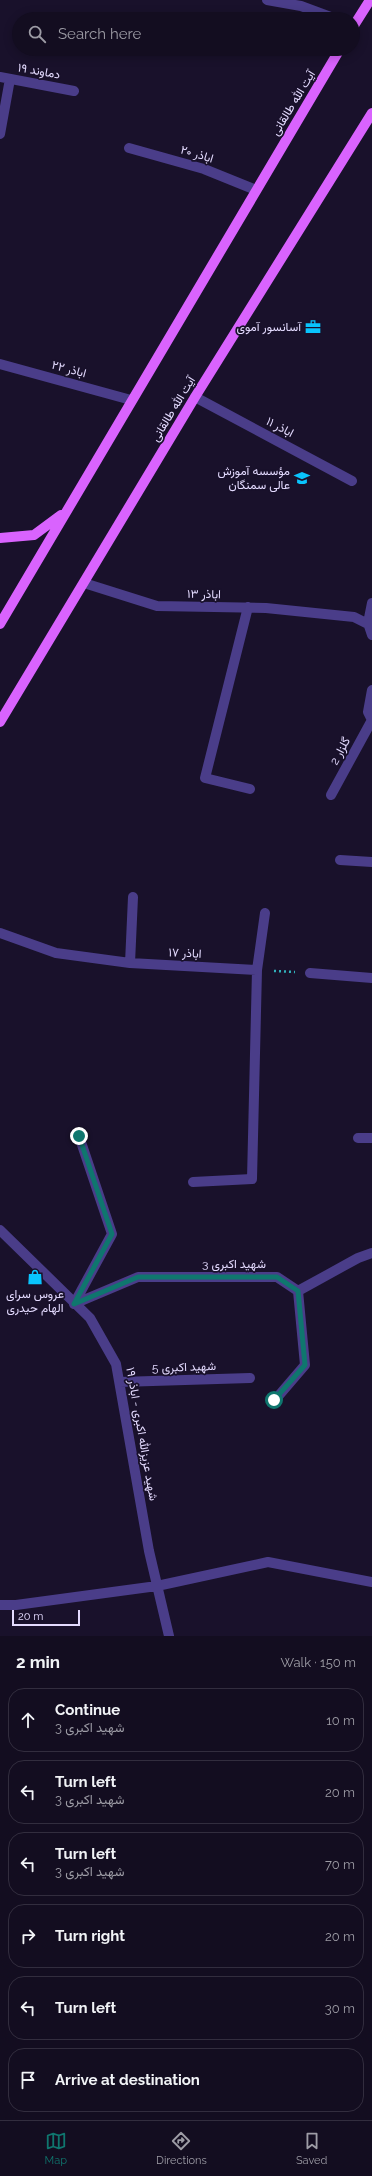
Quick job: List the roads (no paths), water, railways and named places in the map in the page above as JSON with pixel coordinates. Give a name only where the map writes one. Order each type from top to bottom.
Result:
[{"type":"main road","points":[[360,15],[370,0]]},
{"type":"main road","name":"آیت الله طالقانی","points":[[0,624],[131,400],[336,56]]},
{"type":"main road","name":"آیت الله طالقانی","points":[[0,722],[195,397],[372,113]]},
{"type":"main road","points":[[0,538],[34,535],[66,511]]},
{"type":"street","points":[[267,0],[301,6],[317,12]]},
{"type":"street","points":[[0,134],[5,78]]},
{"type":"street","name":"دماوند ۱۹","points":[[5,78],[74,91]]},
{"type":"street","name":"اباذر ۲۰","points":[[129,148],[204,169],[256,190]]},
{"type":"street","name":"اباذر ۲۲","points":[[0,364],[131,400]]},
{"type":"street","name":"اباذر ۱۱","points":[[195,397],[352,481]]},
{"type":"street","name":"اباذر ۱۳","points":[[84,583],[157,606],[248,607],[354,617],[370,624]]},
{"type":"street","points":[[372,603],[370,624],[372,635]]},
{"type":"street","points":[[248,607],[206,778],[250,789]]},
{"type":"street","points":[[372,690],[368,712],[372,720]]},
{"type":"street","name":"گلزار 2","points":[[331,795],[372,720]]},
{"type":"street","points":[[340,860],[372,862]]},
{"type":"street","points":[[130,963],[133,897]]},
{"type":"street","points":[[193,1182],[252,1179],[257,970],[265,913]]},
{"type":"street","name":"اباذر ۱۷","points":[[0,933],[56,953],[130,963],[257,970]]},
{"type":"street","points":[[310,973],[372,978]]},
{"type":"street","points":[[74,1304],[112,1234],[79,1136]]},
{"type":"street","points":[[358,1138],[372,1138]]},
{"type":"street","name":"شهید عزیزالله اکبری - اباذر ۱۹","points":[[0,1230],[90,1318],[116,1364],[149,1551],[169,1636]]},
{"type":"street","points":[[274,1400],[305,1365],[298,1291],[358,1258],[372,1253]]},
{"type":"street","name":"شهید اکبری 3","points":[[74,1304],[138,1277],[277,1277],[298,1291]]},
{"type":"street","name":"شهید اکبری 5","points":[[120,1382],[250,1378]]},
{"type":"street","points":[[0,1605],[16,1605],[157,1586],[268,1562],[372,1582]]},
{"type":"place","name":"آسانسور آموی","points":[[313,327]]},
{"type":"place","name":"مؤسسه آموزش عالی سمنگان","points":[[302,478]]},
{"type":"place","name":"عروس سرای الهام حیدری","points":[[35,1277]]}]
